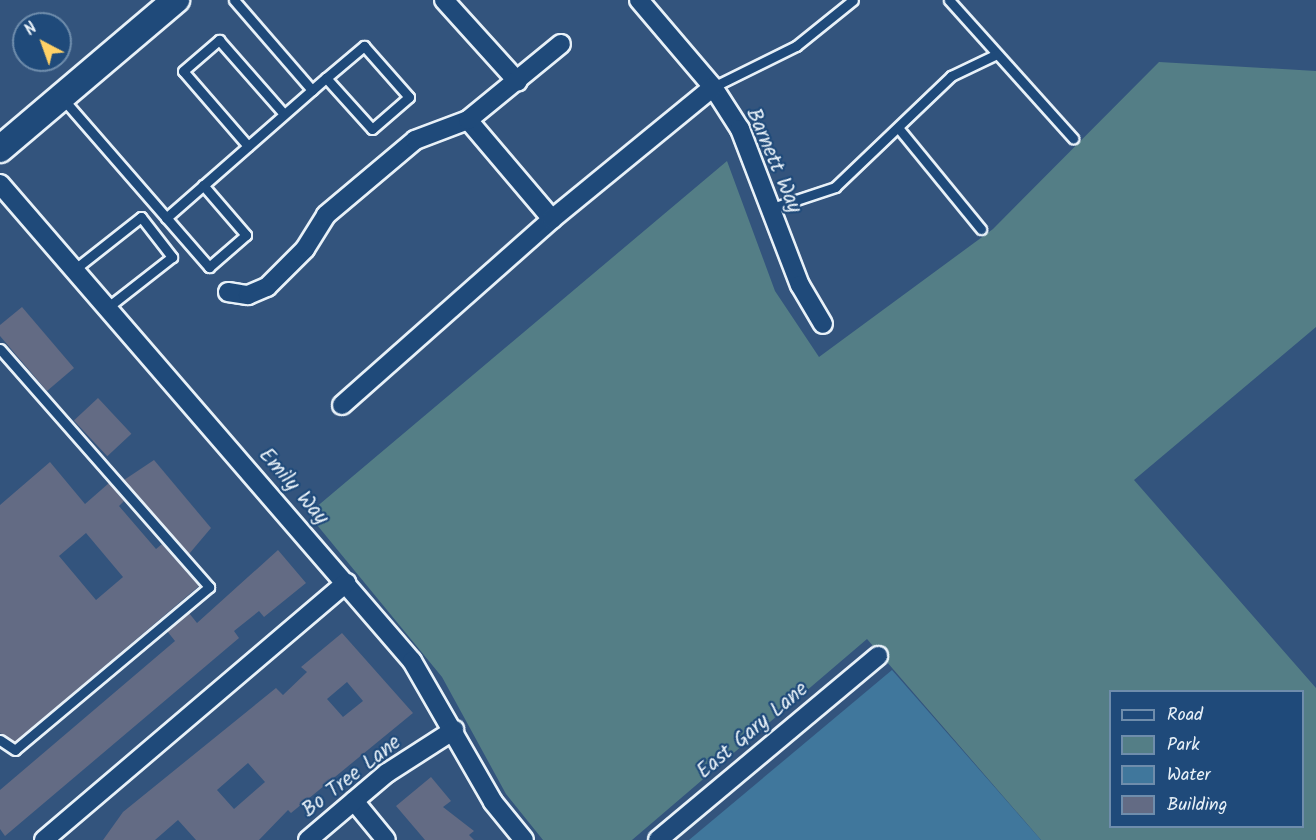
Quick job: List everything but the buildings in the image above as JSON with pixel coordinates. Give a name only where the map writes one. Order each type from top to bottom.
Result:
[{"type":"main road","points":[[0,149],[176,0]]},
{"type":"street","points":[[444,0],[518,82]]},
{"type":"street","name":"Barnett Way","points":[[639,0],[713,87],[740,129],[800,285],[823,324]]},
{"type":"street","points":[[228,292],[248,295],[267,287],[305,249],[326,214],[414,140],[468,120],[518,82],[561,44]]},
{"type":"street","points":[[342,405],[552,219],[713,87]]},
{"type":"street","points":[[468,120],[552,219]]},
{"type":"street","name":"Emily Way","points":[[0,184],[346,583],[428,682],[493,802],[524,840]]},
{"type":"street","points":[[44,840],[346,583]]},
{"type":"street","name":"East Gary Lane","points":[[658,840],[878,656]]},
{"type":"street","name":"Bo Tree Lane","points":[[308,840],[354,801],[454,730]]},
{"type":"street","points":[[354,801],[386,840]]},
{"type":"lane","points":[[234,0],[312,90]]},
{"type":"lane","points":[[713,87],[796,46],[853,0]]},
{"type":"lane","points":[[949,0],[1073,138]]},
{"type":"lane","points":[[248,147],[183,71],[219,40],[284,114]]},
{"type":"lane","points":[[166,218],[284,114],[326,78],[364,46],[409,97],[372,129],[326,78]]},
{"type":"lane","points":[[769,209],[835,187],[900,130],[951,76],[997,54]]},
{"type":"lane","points":[[61,97],[209,267],[246,235],[203,185]]},
{"type":"lane","points":[[900,130],[981,229]]},
{"type":"lane","points":[[75,269],[141,218],[172,257],[108,307]]},
{"type":"lane","points":[[0,349],[209,587],[15,750],[0,740]]},
{"type":"green space","points":[[1159,62],[1316,71],[1316,327],[1134,480],[1316,688],[1316,840],[1041,840],[867,639],[632,840],[543,840],[506,794],[442,677],[308,514],[727,161],[775,291],[819,357],[993,229]]},
{"type":"water","points":[[892,670],[1041,840],[689,840]]}]
